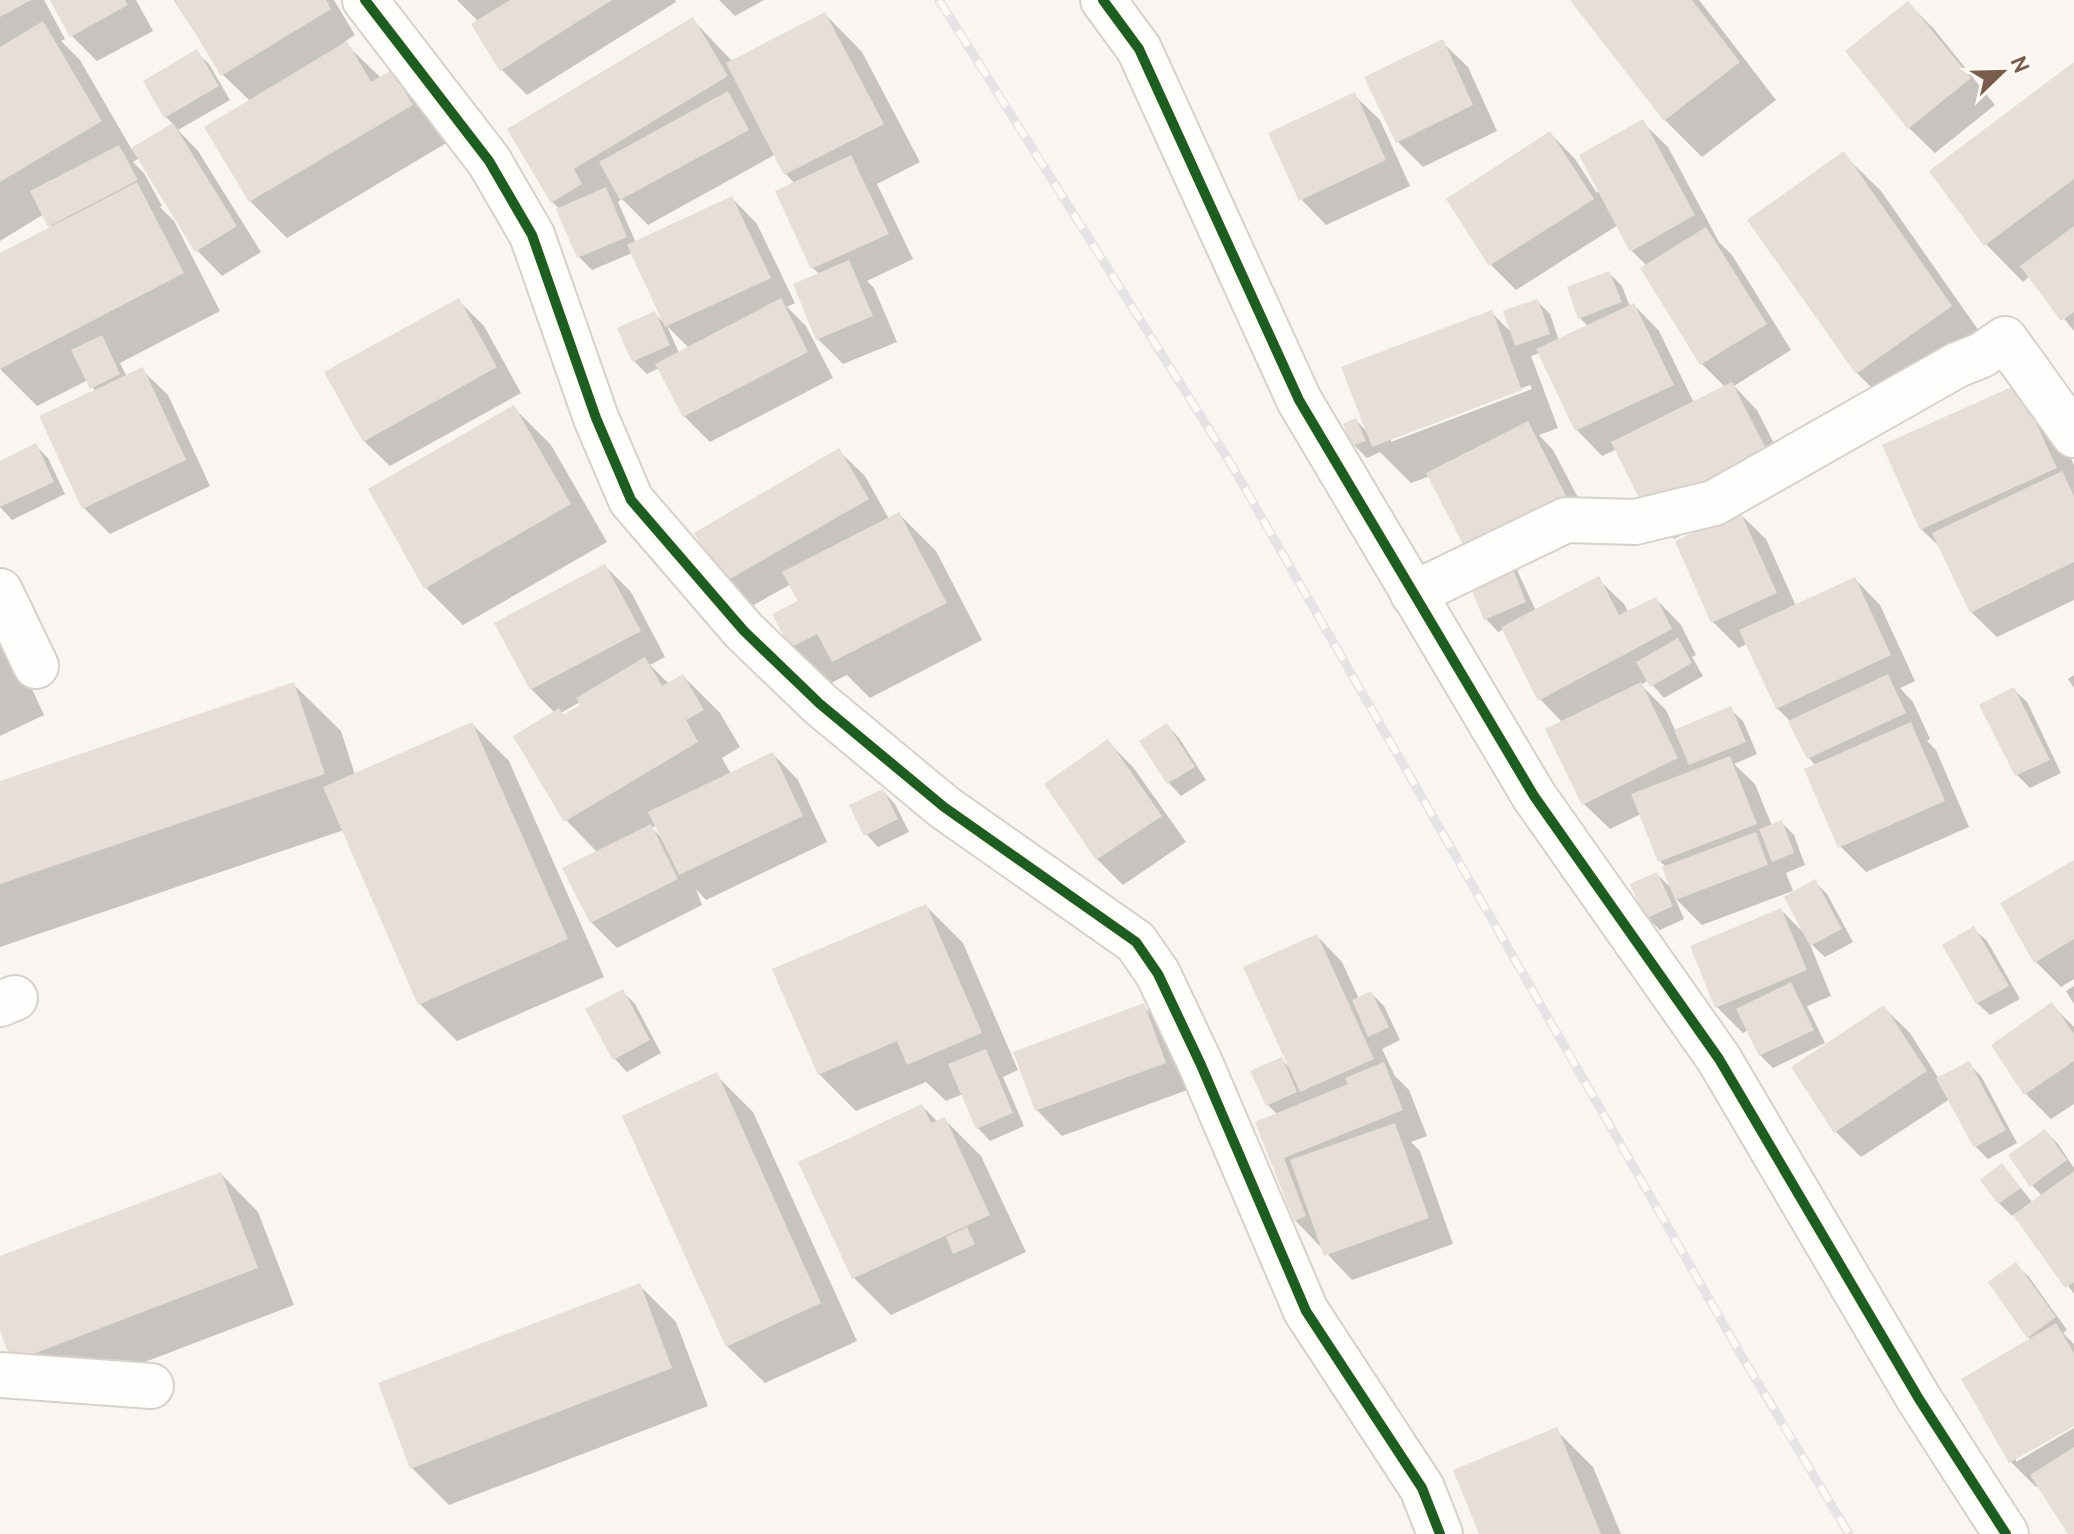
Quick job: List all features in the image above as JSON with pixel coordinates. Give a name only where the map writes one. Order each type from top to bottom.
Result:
[{"type":"street","points":[[365,0],[489,161],[532,235],[596,418],[631,500],[744,631],[820,704],[944,807],[1136,942],[1158,974],[1201,1065],[1306,1311],[1422,1488],[1440,1534]]},
{"type":"street","points":[[1103,0],[1139,49],[1299,400],[1413,594],[1534,796],[1719,1059],[1919,1399],[2006,1534]]},
{"type":"street","points":[[1413,594],[1566,520],[1635,522],[1714,503],[1957,365],[1982,355],[2005,339],[2074,435]]},
{"type":"street","points":[[0,591],[36,666]]},
{"type":"street","points":[[0,1375],[151,1386]]},
{"type":"building","points":[[0,0],[31,0],[0,17]]},
{"type":"building","points":[[50,0],[125,0],[128,5],[70,37]]},
{"type":"building","points":[[175,0],[326,0],[331,9],[221,76]]},
{"type":"building","points":[[510,0],[612,0],[500,71],[471,24]]},
{"type":"building","points":[[1570,0],[1692,0],[1740,62],[1664,121]]},
{"type":"building","points":[[1908,1],[1971,78],[1908,129],[1845,51]]},
{"type":"building","points":[[825,12],[884,124],[784,175],[726,63]]},
{"type":"building","points":[[693,17],[728,76],[574,169],[582,184],[551,203],[507,129]]},
{"type":"building","points":[[43,21],[102,121],[0,182],[0,47]]},
{"type":"building","points":[[1443,39],[1473,105],[1396,143],[1364,77]]},
{"type":"building","points":[[347,41],[371,82],[392,70],[413,105],[249,202],[204,127]]},
{"type":"building","points":[[197,49],[219,86],[164,118],[143,81]]},
{"type":"building","points":[[2074,62],[2074,179],[1984,246],[1929,171]]},
{"type":"building","points":[[728,91],[749,130],[620,200],[599,162]]},
{"type":"building","points":[[1355,92],[1386,160],[1299,201],[1268,133]]},
{"type":"building","points":[[1643,119],[1695,215],[1630,252],[1579,155]]},
{"type":"building","points":[[173,123],[237,226],[195,252],[131,148]]},
{"type":"building","points":[[1550,131],[1594,199],[1489,266],[1446,199]]},
{"type":"building","points":[[119,145],[138,180],[48,227],[30,191]]},
{"type":"building","points":[[1844,151],[1952,306],[1856,374],[1747,220]]},
{"type":"building","points":[[851,155],[889,234],[811,269],[775,191]]},
{"type":"building","points":[[137,182],[184,273],[0,369],[0,253]]},
{"type":"building","points":[[606,187],[627,237],[577,258],[556,209]]},
{"type":"building","points":[[732,196],[771,278],[665,327],[627,245]]},
{"type":"building","points":[[2074,226],[2074,312],[2061,321],[2020,266]]},
{"type":"building","points":[[1706,227],[1767,324],[1700,365],[1640,268]]},
{"type":"building","points":[[849,260],[873,316],[816,340],[793,284]]},
{"type":"building","points":[[1609,271],[1622,302],[1578,319],[1567,287]]},
{"type":"building","points":[[459,298],[497,367],[363,442],[324,372]]},
{"type":"building","points":[[781,298],[808,352],[683,417],[655,364]]},
{"type":"building","points":[[1538,299],[1550,334],[1515,346],[1503,311]]},
{"type":"building","points":[[1634,303],[1674,385],[1575,431],[1536,349]]},
{"type":"building","points":[[1492,310],[1522,390],[1372,447],[1341,367]]},
{"type":"building","points":[[655,311],[670,345],[632,362],[617,328]]},
{"type":"building","points":[[102,335],[120,374],[90,389],[71,350]]},
{"type":"building","points":[[143,367],[186,460],[82,509],[39,416]]},
{"type":"building","points":[[1732,382],[1768,453],[1647,514],[1611,442]]},
{"type":"building","points":[[2018,384],[2057,468],[1920,530],[1882,445]]},
{"type":"building","points":[[514,405],[571,504],[424,589],[368,489]]},
{"type":"building","points":[[1356,418],[1366,441],[1352,446],[1343,424]]},
{"type":"building","points":[[1528,421],[1569,502],[1468,554],[1426,473]]},
{"type":"building","points":[[36,443],[54,482],[0,507],[0,461]]},
{"type":"building","points":[[839,448],[869,499],[723,583],[694,533]]},
{"type":"building","points":[[2062,471],[2074,496],[2074,562],[1970,613],[1932,533]]},
{"type":"building","points":[[1740,511],[1777,593],[1711,623],[1675,541]]},
{"type":"building","points":[[899,512],[947,603],[832,662],[817,634],[790,648],[772,614],[798,601],[782,572]]},
{"type":"building","points":[[1508,556],[1526,602],[1484,620],[1465,574]]},
{"type":"building","points":[[605,564],[641,631],[530,690],[494,623]]},
{"type":"building","points":[[1599,576],[1619,615],[1656,597],[1672,629],[1538,701],[1501,627]]},
{"type":"building","points":[[1855,577],[1891,655],[1776,709],[1739,630]]},
{"type":"building","points":[[1678,638],[1692,663],[1650,687],[1636,662]]},
{"type":"building","points":[[645,657],[662,686],[683,674],[704,710],[686,720],[698,742],[564,822],[513,736],[559,708],[563,715],[580,705],[576,698]]},
{"type":"building","points":[[1888,674],[1906,713],[1807,759],[1788,721]]},
{"type":"building","points":[[294,682],[325,774],[0,884],[0,781]]},
{"type":"building","points":[[1641,682],[1678,758],[1582,805],[1545,729]]},
{"type":"building","points":[[2014,687],[2050,760],[2015,776],[1979,705]]},
{"type":"building","points":[[1731,706],[1746,742],[1689,765],[1674,730]]},
{"type":"building","points":[[472,722],[568,939],[418,1005],[323,787]]},
{"type":"building","points":[[1911,722],[1945,801],[1838,848],[1804,769]]},
{"type":"building","points":[[1167,723],[1195,767],[1167,784],[1139,741]]},
{"type":"building","points":[[1108,739],[1162,816],[1096,860],[1044,784]]},
{"type":"building","points":[[773,752],[803,816],[679,875],[648,812]]},
{"type":"building","points":[[1730,756],[1757,824],[1658,862],[1631,794]]},
{"type":"building","points":[[883,789],[898,819],[864,836],[849,805]]},
{"type":"building","points":[[1782,820],[1794,853],[1772,862],[1759,829]]},
{"type":"building","points":[[651,824],[678,879],[590,923],[562,868]]},
{"type":"building","points":[[1756,832],[1768,865],[1675,900],[1662,867]]},
{"type":"building","points":[[2074,860],[2074,939],[2034,963],[2000,903]]},
{"type":"building","points":[[1657,872],[1673,906],[1645,919],[1630,884]]},
{"type":"building","points":[[1815,879],[1842,929],[1810,946],[1784,897]]},
{"type":"building","points":[[926,904],[982,1033],[907,1065],[897,1041],[818,1075],[772,969]]},
{"type":"building","points":[[1781,908],[1807,970],[1715,1008],[1690,946]]},
{"type":"building","points":[[1974,926],[2009,986],[1976,1004],[1942,945]]},
{"type":"building","points":[[1317,934],[1374,1059],[1300,1092],[1243,967]]},
{"type":"building","points":[[1791,982],[1814,1030],[1759,1056],[1736,1009]]},
{"type":"building","points":[[623,989],[650,1040],[613,1060],[585,1009]]},
{"type":"building","points":[[1371,991],[1389,1027],[1368,1037],[1352,1000]]},
{"type":"building","points":[[2052,1002],[2074,1034],[2074,1061],[2024,1095],[1991,1045]]},
{"type":"building","points":[[1144,1003],[1166,1063],[1035,1111],[1013,1052]]},
{"type":"building","points":[[1884,1005],[1927,1071],[1834,1133],[1791,1067]]},
{"type":"building","points":[[986,1049],[1013,1113],[976,1129],[948,1064]]},
{"type":"building","points":[[1282,1057],[1297,1092],[1266,1106],[1250,1071]]},
{"type":"building","points":[[1969,1061],[2006,1130],[1974,1148],[1936,1078]]},
{"type":"building","points":[[1384,1062],[1403,1110],[1284,1158],[1306,1216],[1294,1221],[1255,1122],[1348,1084],[1345,1078]]},
{"type":"building","points":[[717,1072],[821,1303],[726,1347],[622,1116]]},
{"type":"building","points":[[922,1104],[931,1123],[945,1117],[990,1215],[852,1279],[798,1162]]},
{"type":"building","points":[[1395,1123],[1429,1218],[1324,1256],[1290,1160]]},
{"type":"building","points":[[2045,1129],[2067,1160],[2030,1187],[2008,1155]]},
{"type":"building","points":[[2002,1163],[2021,1188],[1998,1204],[1980,1180]]},
{"type":"building","points":[[2074,1171],[2074,1282],[2065,1288],[2013,1215]]},
{"type":"building","points":[[221,1172],[258,1268],[12,1362],[0,1331],[0,1256]]},
{"type":"building","points":[[967,1227],[975,1244],[953,1254],[946,1237]]},
{"type":"building","points":[[2016,1262],[2056,1317],[2027,1338],[1988,1282]]},
{"type":"building","points":[[640,1283],[672,1368],[410,1469],[378,1383]]},
{"type":"building","points":[[2056,1323],[2074,1353],[2074,1426],[2009,1463],[1961,1379]]},
{"type":"building","points":[[1557,1427],[1601,1534],[1479,1534],[1453,1470]]},
{"type":"building","points":[[2074,1447],[2074,1534],[2068,1534],[2030,1475]]},
{"type":"railway","points":[[939,0],[1234,469],[1740,1353],[1849,1534]]},
{"type":"cycle path","points":[[365,0],[489,161],[532,235],[596,418],[631,500],[744,631],[820,704],[944,807],[1136,942],[1158,974],[1201,1065],[1306,1311],[1422,1488],[1440,1534]]},
{"type":"cycle path","points":[[1103,0],[1139,49],[1299,400],[1534,796],[1719,1059],[1919,1399],[2006,1534]]}]
